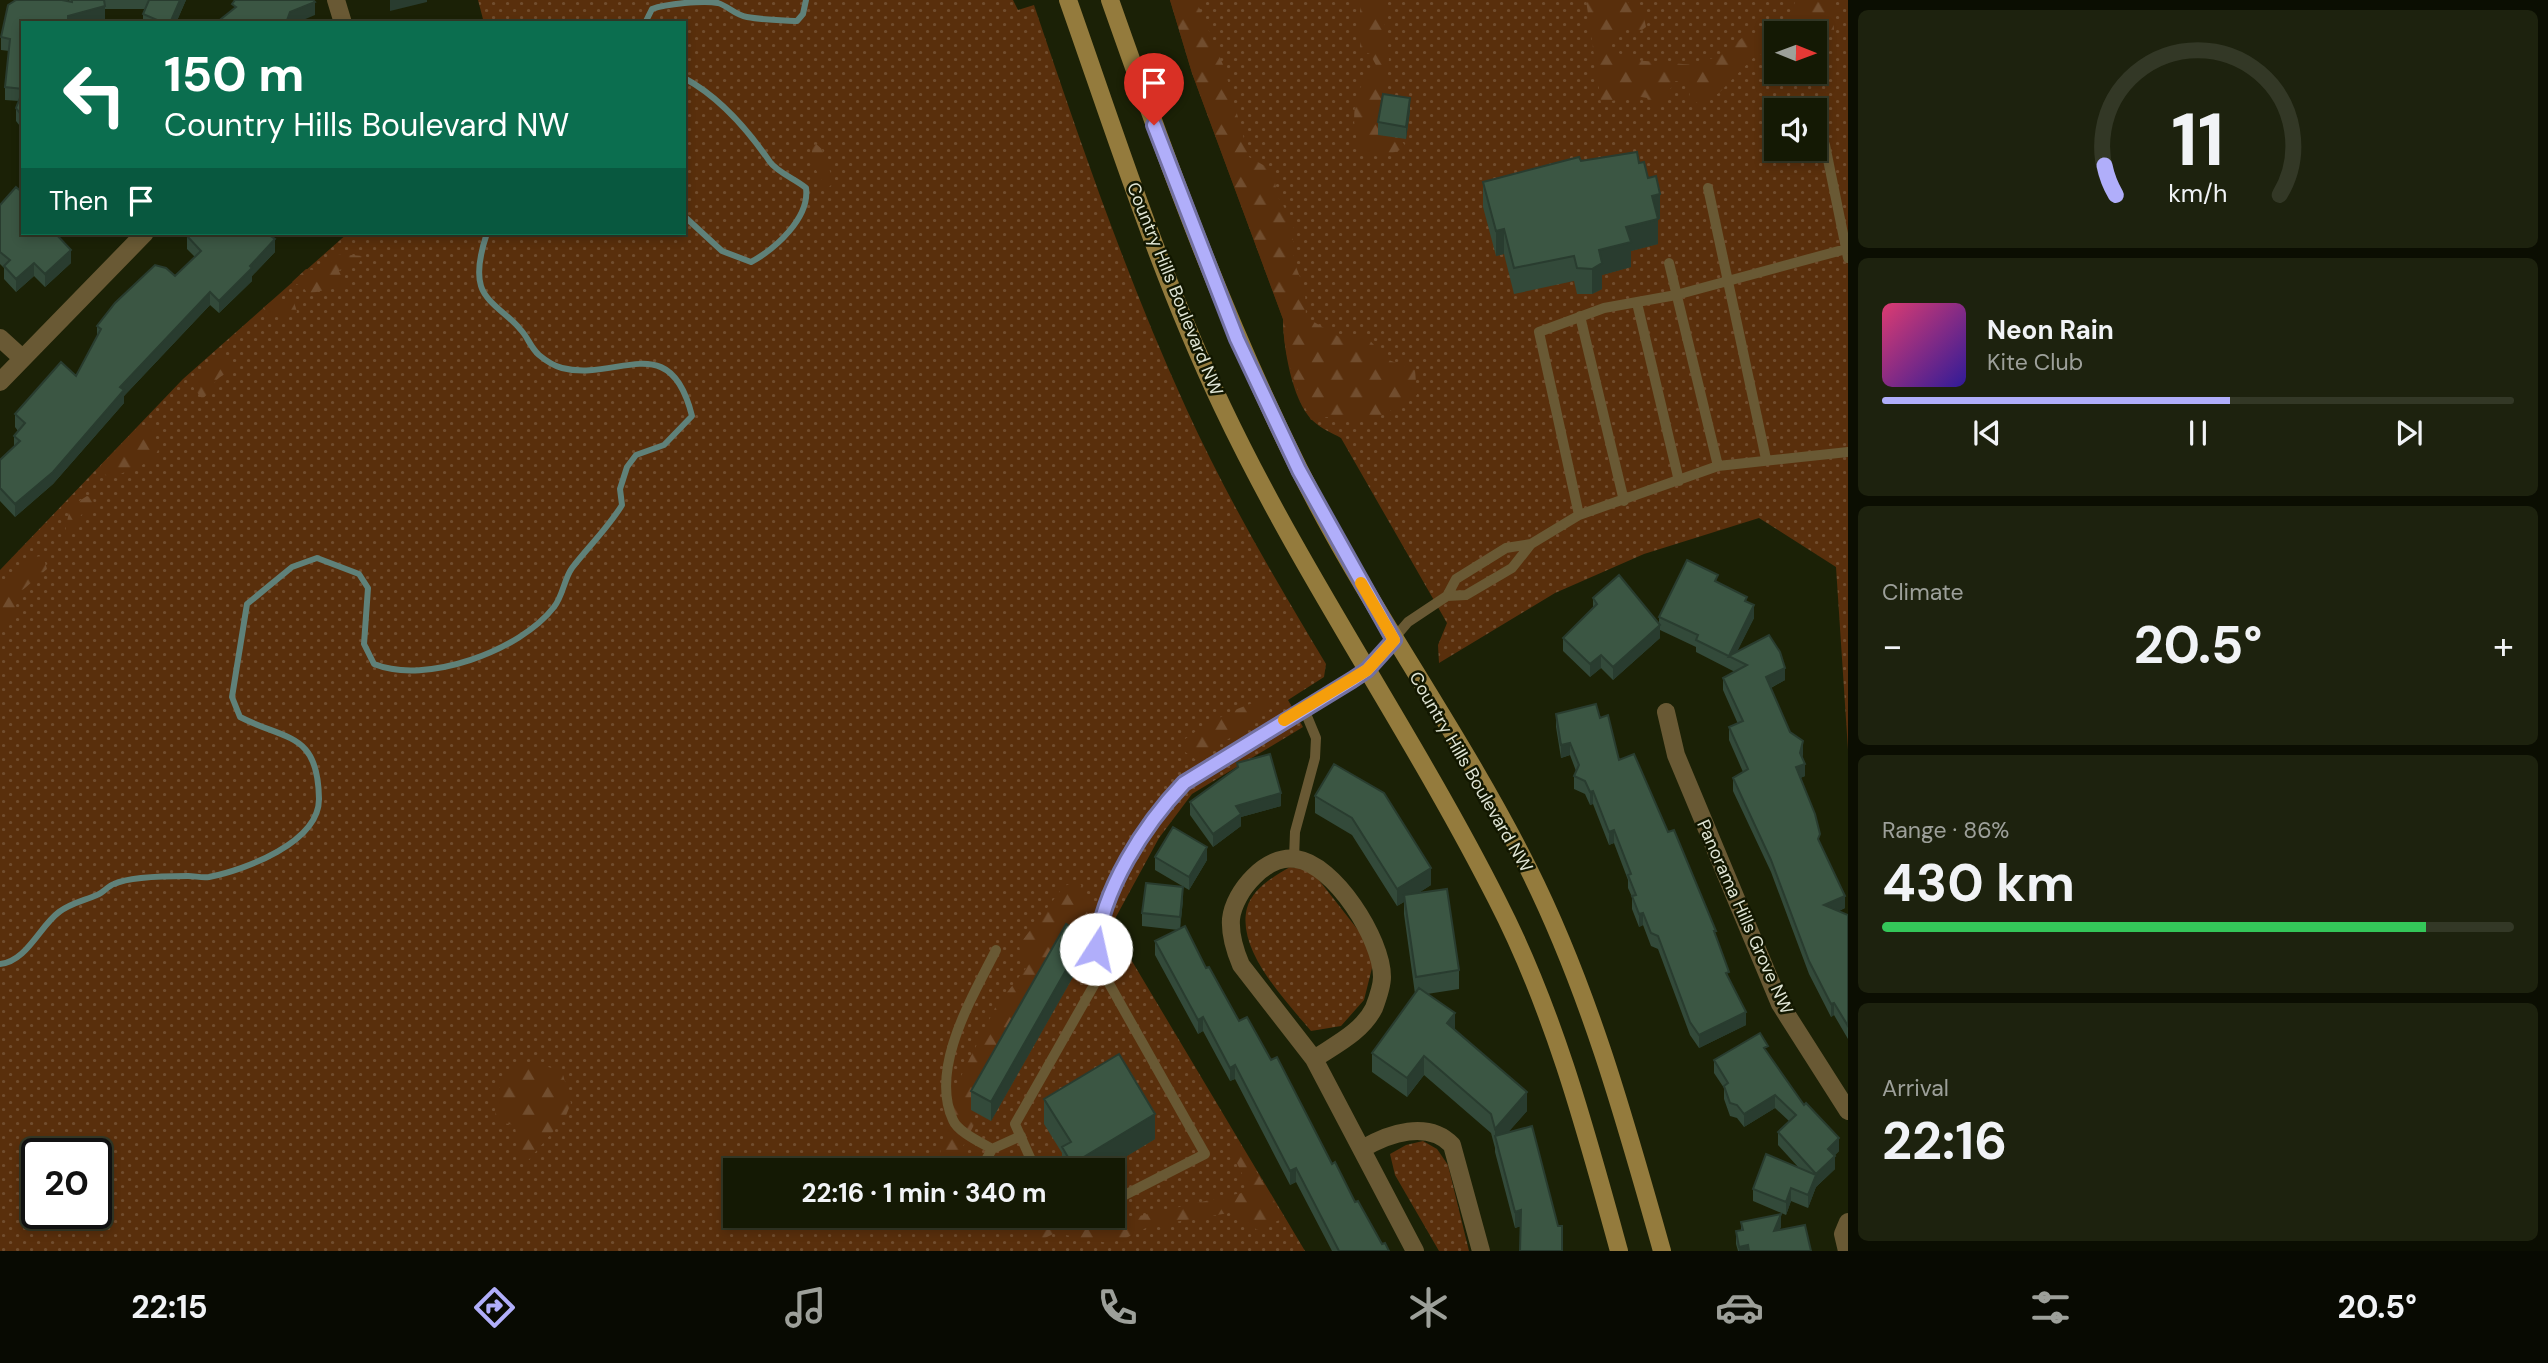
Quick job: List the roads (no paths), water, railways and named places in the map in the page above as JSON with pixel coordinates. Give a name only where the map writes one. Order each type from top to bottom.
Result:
[{"type":"main road","name":"Country Hills Boulevard NW","points":[[1068,0],[1163,266],[1221,405],[1281,523],[1448,808],[1498,901],[1530,971],[1560,1048],[1619,1251]]},
{"type":"main road","name":"Country Hills Boulevard NW","points":[[1110,0],[1199,247],[1237,339],[1299,470],[1394,640],[1498,813],[1558,933],[1594,1020],[1662,1251]]},
{"type":"street","points":[[336,0],[342,21]]},
{"type":"street","points":[[0,382],[143,235]]},
{"type":"street","points":[[0,338],[23,358]]},
{"type":"street","name":"Panorama Hills Grove NW","points":[[1666,712],[1676,755],[1780,1004],[1848,1111]]},
{"type":"street","points":[[1314,1059],[1356,1031],[1374,1008],[1382,978],[1378,951],[1354,907],[1325,873],[1294,858],[1270,862],[1248,886],[1231,917],[1233,937],[1241,965],[1314,1059],[1415,1251]]},
{"type":"street","points":[[1362,1149],[1380,1139],[1411,1132],[1430,1130],[1443,1136],[1452,1145],[1481,1251]]},
{"type":"street","points":[[1847,1251],[1843,1234],[1848,1222]]},
{"type":"lane","points":[[1578,515],[1539,332],[1604,307],[1676,295],[1847,253],[1827,155]]},
{"type":"lane","points":[[1708,188],[1766,459]]},
{"type":"lane","points":[[1669,263],[1718,466]]},
{"type":"lane","points":[[1637,303],[1679,481]]},
{"type":"lane","points":[[1580,316],[1623,500]]},
{"type":"lane","points":[[1447,596],[1466,595],[1512,568],[1531,544],[1578,515],[1718,466],[1848,452]]},
{"type":"lane","points":[[1125,1195],[1205,1154],[1102,971],[1096,949],[1099,922],[1115,883],[1167,801],[1184,783],[1367,670],[1408,622],[1447,596],[1456,579],[1506,548],[1531,544]]},
{"type":"lane","points":[[1294,858],[1295,832],[1316,748],[1316,738],[1304,709]]},
{"type":"lane","points":[[992,1149],[954,1122],[947,1096],[947,1068],[965,1014],[996,950]]},
{"type":"lane","points":[[1030,1158],[1016,1124],[1102,971]]},
{"type":"lane","points":[[987,1158],[992,1149],[1021,1136]]},
{"type":"waterway","points":[[646,21],[652,9],[658,7],[704,2],[718,3],[747,17],[797,21],[803,14],[806,0]]},
{"type":"waterway","points":[[686,79],[710,95],[732,115],[773,166],[806,188],[806,199],[797,221],[780,241],[751,262],[722,251],[686,218]]},
{"type":"waterway","points":[[0,964],[18,957],[59,912],[121,881],[161,876],[206,877],[224,873],[277,852],[307,829],[316,815],[319,799],[313,761],[297,742],[240,717],[232,697],[247,604],[292,567],[317,558],[359,574],[368,588],[364,644],[374,664],[395,669],[419,670],[471,660],[519,637],[539,623],[554,607],[572,568],[622,505],[620,489],[627,467],[636,455],[664,445],[692,416],[682,389],[670,373],[656,365],[583,370],[559,367],[539,355],[523,332],[488,298],[481,286],[479,266],[486,235]]}]
